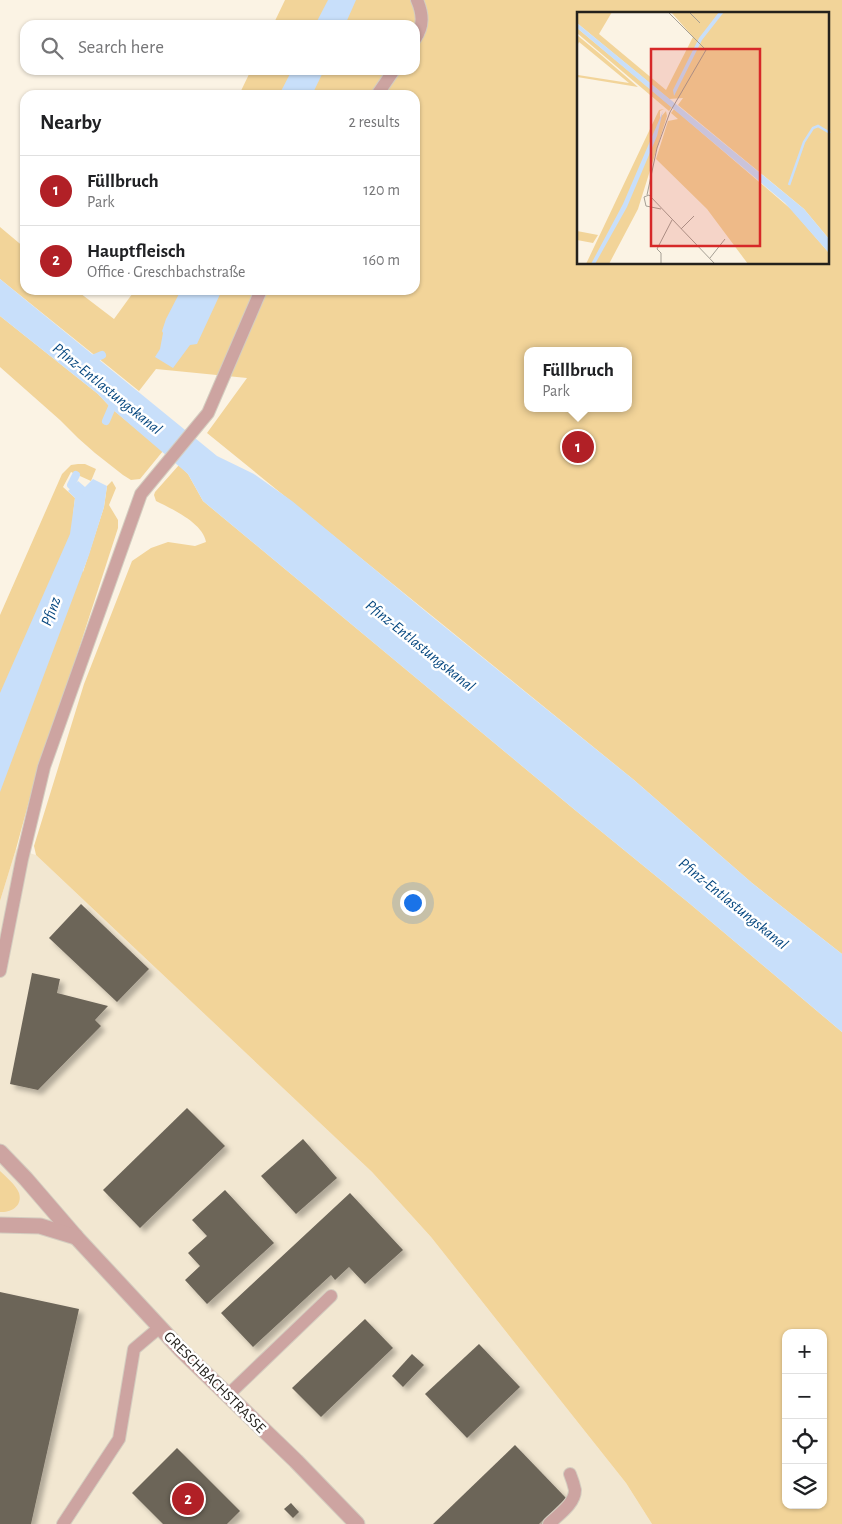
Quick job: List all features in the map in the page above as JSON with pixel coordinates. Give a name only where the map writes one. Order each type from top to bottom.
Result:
[{"type":"street","name":"GRESCHBACHSTRASSE","points":[[0,1152],[76,1237],[160,1326],[357,1524]]},
{"type":"street","name":"GRESCHBACHSTRASSE","points":[[0,1225],[40,1226],[76,1237]]},
{"type":"lane","points":[[417,0],[423,14],[420,31]]},
{"type":"lane","points":[[380,90],[391,75]]},
{"type":"lane","points":[[0,971],[22,859],[44,767],[141,494],[208,413],[260,295]]},
{"type":"lane","points":[[228,1395],[331,1296]]},
{"type":"lane","points":[[63,1524],[118,1439],[134,1349],[160,1326]]},
{"type":"lane","points":[[549,1524],[568,1506],[573,1498],[575,1490],[570,1474]]},
{"type":"shaded area","points":[[285,0],[842,0],[842,954],[752,883],[634,780],[207,433],[247,378],[156,369],[139,391],[0,279],[0,227],[20,244],[20,295],[83,295],[114,319],[131,295],[420,295],[420,90],[241,90],[249,75],[420,75],[420,20],[275,20]]},
{"type":"shaded area","points":[[0,316],[98,394],[112,409],[163,451],[140,479],[131,480],[95,453],[0,367]]},
{"type":"shaded area","points":[[85,464],[96,469],[91,481],[71,472],[63,487],[75,498],[73,515],[83,572],[104,507],[107,486],[112,481],[116,488],[109,505],[118,520],[118,528],[38,768],[0,901],[0,615],[62,474],[71,465]]},
{"type":"shaded area","points":[[179,465],[188,474],[203,501],[842,1032],[842,1524],[652,1524],[626,1483],[431,1237],[372,1172],[36,855],[34,846],[84,684],[132,561],[151,548],[168,542],[195,546],[206,542],[204,535],[193,523],[178,512],[156,501],[154,495]]},
{"type":"shaded area","points":[[16,849],[36,855],[372,1172],[431,1237],[626,1483],[652,1524],[0,1524],[0,901]]},
{"type":"shaded area","points":[[0,1171],[16,1187],[20,1198],[15,1208],[4,1212],[0,1212]]},
{"type":"water","points":[[328,0],[356,0],[347,20],[318,20]]},
{"type":"water","points":[[289,75],[322,75],[314,90],[282,90]]},
{"type":"water","name":"Pfinz-Entlastungskanal","points":[[0,279],[217,456],[254,474],[292,501],[634,780],[752,883],[842,954],[842,1032],[203,501],[188,474],[112,409],[98,394],[0,316]]},
{"type":"water","points":[[178,295],[220,295],[197,344],[190,345],[173,368],[155,357],[160,349],[162,331]]},
{"type":"water","name":"Pfinz","points":[[93,479],[107,486],[104,507],[89,555],[0,792],[0,693],[70,534],[75,498],[68,491],[78,481],[85,487]]},
{"type":"building","points":[[81,904],[149,969],[117,1002],[49,938]]},
{"type":"building","points":[[32,973],[60,979],[57,993],[108,1006],[95,1020],[101,1026],[38,1090],[10,1084]]},
{"type":"building","points":[[187,1108],[225,1146],[140,1228],[103,1190]]},
{"type":"building","points":[[303,1139],[337,1178],[296,1214],[261,1176]]},
{"type":"building","points":[[225,1190],[274,1243],[207,1304],[185,1280],[200,1266],[188,1253],[207,1236],[192,1220]]},
{"type":"building","points":[[350,1193],[403,1250],[365,1284],[349,1267],[335,1280],[331,1275],[253,1347],[221,1313]]},
{"type":"building","points":[[0,1292],[79,1309],[31,1524],[0,1524]]},
{"type":"building","points":[[365,1319],[393,1348],[321,1417],[292,1388]]},
{"type":"building","points":[[479,1344],[520,1387],[467,1438],[425,1394]]},
{"type":"building","points":[[412,1354],[424,1365],[403,1387],[392,1376]]},
{"type":"building","points":[[515,1445],[566,1498],[539,1524],[433,1524]]},
{"type":"building","points":[[177,1448],[240,1511],[227,1524],[163,1524],[132,1493]]},
{"type":"building","points":[[291,1503],[299,1512],[293,1518],[284,1509]]},
{"type":"waterway","name":"Pfinz-Entlastungskanal","points":[[88,361],[102,355]]},
{"type":"waterway","name":"Pfinz-Entlastungskanal","points":[[106,421],[115,400]]},
{"type":"waterway","points":[[76,475],[71,485],[79,492]]},
{"type":"place","name":"Füllbruch","points":[[578,447]]},
{"type":"place","name":"Hauptfleisch","points":[[188,1499]]}]
